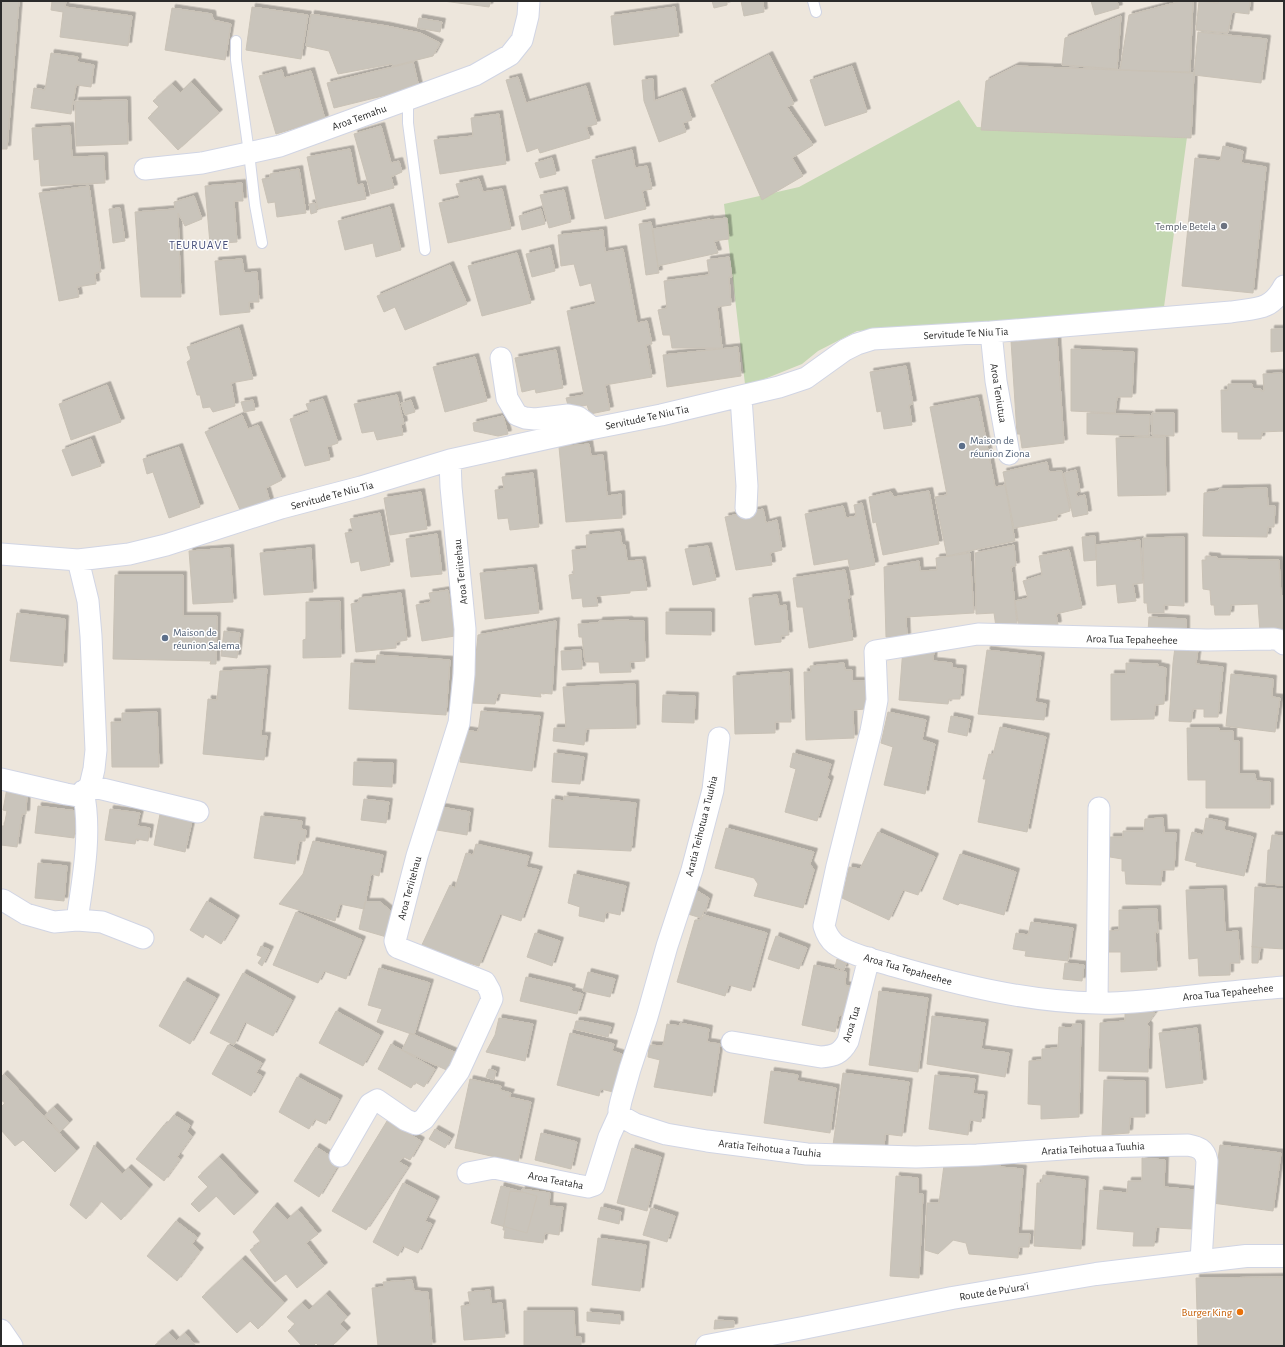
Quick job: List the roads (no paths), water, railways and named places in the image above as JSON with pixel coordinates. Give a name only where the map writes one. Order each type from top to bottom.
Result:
[{"type":"main road","name":"Route de Pu'ura'i","points":[[707,1346],[952,1298],[1096,1274],[1246,1256],[1284,1256]]},
{"type":"street","name":"Aroa Temahu","points":[[145,169],[202,163],[280,146],[475,75],[510,55],[522,40],[528,16],[529,1]]},
{"type":"street","name":"Servitude Te Niu Tia","points":[[1,554],[78,560],[129,554],[166,545],[281,508],[361,487],[450,460],[593,428],[661,415],[779,387],[806,378],[845,350],[873,339],[991,332],[1239,311],[1270,305],[1278,297],[1284,286]]},
{"type":"street","name":"Aroa Teniutua","points":[[991,332],[996,382],[1009,454]]},
{"type":"street","points":[[501,358],[508,398],[518,415],[525,418],[535,419],[568,415],[578,417],[593,428]]},
{"type":"street","points":[[741,397],[747,486],[746,508]]},
{"type":"street","name":"Aroa Teriitehau","points":[[340,1156],[370,1104],[377,1100],[406,1120],[416,1124],[424,1119],[459,1071],[492,999],[490,990],[485,982],[399,948],[395,942],[417,856],[459,723],[464,674],[465,629],[451,487],[450,460]]},
{"type":"street","points":[[1,779],[78,796],[86,788],[94,769],[96,750],[91,636],[88,601],[78,560]]},
{"type":"street","name":"Aroa Tua Tepaheehee","points":[[1284,644],[1279,640],[1274,639],[1207,640],[978,634],[875,651],[877,700],[824,926],[827,935],[835,944],[846,950],[869,958],[933,977],[985,989],[1062,1001],[1097,1003],[1140,1001],[1284,987]]},
{"type":"street","name":"Aratia Teihotua a Tuuhia","points":[[719,738],[713,790],[647,1017],[630,1068],[621,1100],[619,1110],[620,1115],[635,1124],[666,1134],[807,1154],[916,1157],[1093,1147],[1188,1145],[1199,1148],[1203,1151],[1207,1161],[1201,1261]]},
{"type":"street","points":[[86,788],[198,812]]},
{"type":"street","points":[[77,920],[85,863],[86,788]]},
{"type":"street","points":[[1097,1003],[1099,808]]},
{"type":"street","points":[[3,900],[26,914],[54,922],[77,920],[102,922],[143,938]]},
{"type":"street","name":"Aroa Tua","points":[[732,1042],[821,1057],[833,1056],[844,1048],[848,1041],[869,958]]},
{"type":"street","name":"Aroa Teataha","points":[[468,1173],[494,1168],[588,1187],[594,1185],[609,1138],[620,1115]]},
{"type":"street","points":[[1,1330],[12,1346]]},
{"type":"lane","points":[[813,1],[816,12]]},
{"type":"lane","points":[[236,41],[236,60],[250,153],[255,205],[262,243]]},
{"type":"lane","points":[[408,99],[408,123],[425,250]]},
{"type":"place","name":"Temple Betela","points":[[1224,226]]},
{"type":"place","name":"Maison de réunion Ziona","points":[[962,446]]},
{"type":"place","name":"Maison de réunion Salema","points":[[165,638]]},
{"type":"place","name":"Burger King","points":[[1240,1312]]},
{"type":"district","name":"TEURUAVE","points":[[199,245]]}]
